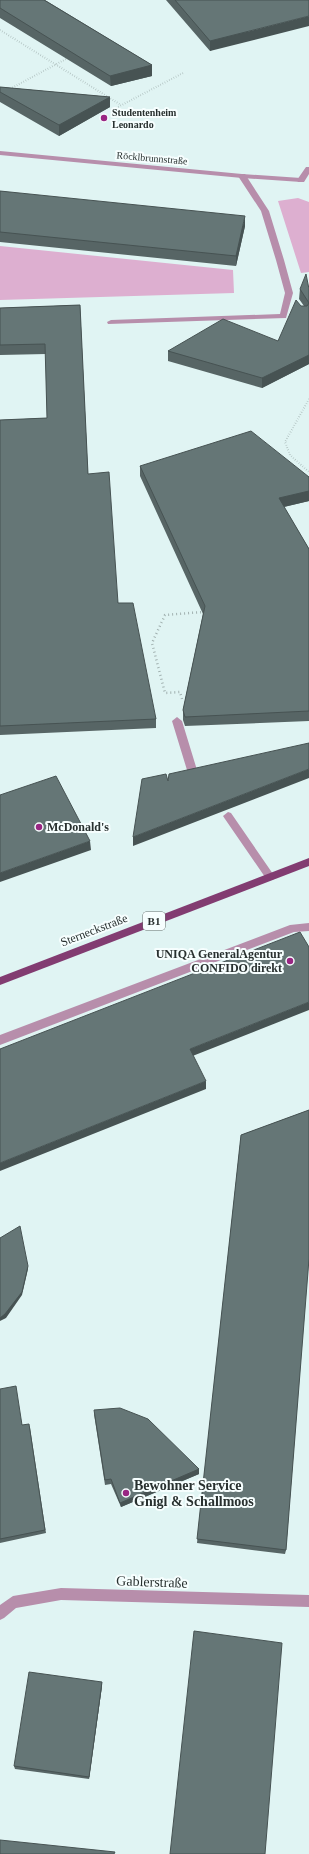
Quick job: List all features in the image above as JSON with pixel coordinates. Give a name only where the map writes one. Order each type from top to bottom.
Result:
[{"type":"main road","name":"Sterneckstraße","points":[[0,980],[309,862]]},
{"type":"street","name":"Röcklbrunnstraße","points":[[0,153],[242,176],[301,180],[309,169]]},
{"type":"street","points":[[111,322],[283,316],[292,296],[265,211],[242,176]]},
{"type":"street","points":[[177,721],[192,770]]},
{"type":"street","points":[[228,816],[270,877]]},
{"type":"street","points":[[0,1040],[294,928],[309,927]]},
{"type":"street","name":"Gablerstraße","points":[[0,1614],[13,1602],[61,1594],[309,1602]]},
{"type":"path","points":[[0,30],[121,105]]},
{"type":"path","points":[[7,90],[66,59]]},
{"type":"path","points":[[116,108],[183,73]]},
{"type":"path","points":[[309,399],[285,442],[290,456],[309,472]]},
{"type":"path","points":[[177,721],[186,716],[180,692],[165,693],[152,643],[165,615],[203,612]]},
{"type":"shaded area","points":[[298,198],[309,202],[309,272],[301,273],[278,201]]},
{"type":"shaded area","points":[[0,246],[233,270],[234,293],[0,300]]},
{"type":"building","name":"Studentenheim Leonardo","points":[[0,0],[44,0],[152,65],[110,76],[0,8]]},
{"type":"building","points":[[175,0],[309,0],[309,16],[210,41]]},
{"type":"building","points":[[0,87],[110,97],[59,125],[0,92]]},
{"type":"building","points":[[0,191],[245,216],[236,256],[0,232]]},
{"type":"building","points":[[306,274],[309,289],[309,303],[300,289]]},
{"type":"building","points":[[296,300],[301,306],[307,306],[309,303],[309,355],[262,378],[168,351],[223,319],[278,341]]},
{"type":"building","points":[[80,305],[88,474],[109,472],[118,603],[133,603],[156,719],[0,726],[0,420],[47,418],[45,344],[0,345],[0,308]]},
{"type":"building","points":[[251,431],[309,477],[309,491],[279,498],[309,549],[309,711],[185,717],[183,710],[205,606],[140,466]]},
{"type":"building","points":[[309,743],[309,769],[133,837],[142,779],[166,774],[168,781],[169,774]]},
{"type":"building","name":"McDonald's","points":[[56,776],[90,841],[0,873],[0,795]]},
{"type":"building","points":[[300,932],[309,947],[309,1002],[190,1049],[206,1081],[0,1163],[0,1049]]},
{"type":"building","points":[[309,1110],[309,1259],[286,1550],[197,1539],[241,1135]]},
{"type":"building","points":[[20,1226],[28,1266],[22,1292],[5,1314],[0,1318],[0,1238]]},
{"type":"building","points":[[16,1386],[22,1425],[29,1424],[45,1530],[0,1539],[0,1389]]},
{"type":"building","points":[[120,1408],[148,1419],[199,1469],[120,1503],[111,1479],[105,1480],[94,1410]]},
{"type":"building","points":[[194,1631],[282,1643],[265,1854],[170,1854]]},
{"type":"building","points":[[29,1672],[102,1682],[89,1777],[14,1766]]},
{"type":"building","points":[[0,1840],[115,1852],[114,1854],[0,1854]]},
{"type":"place","name":"Studentenheim Leonardo","points":[[104,118]]},
{"type":"place","name":"McDonald's","points":[[39,827]]},
{"type":"place","name":"UNIQA GeneralAgentur CONFIDO direkt","points":[[290,961]]},
{"type":"place","name":"Bewohner Service Gnigl & Schallmoos","points":[[126,1493]]}]
